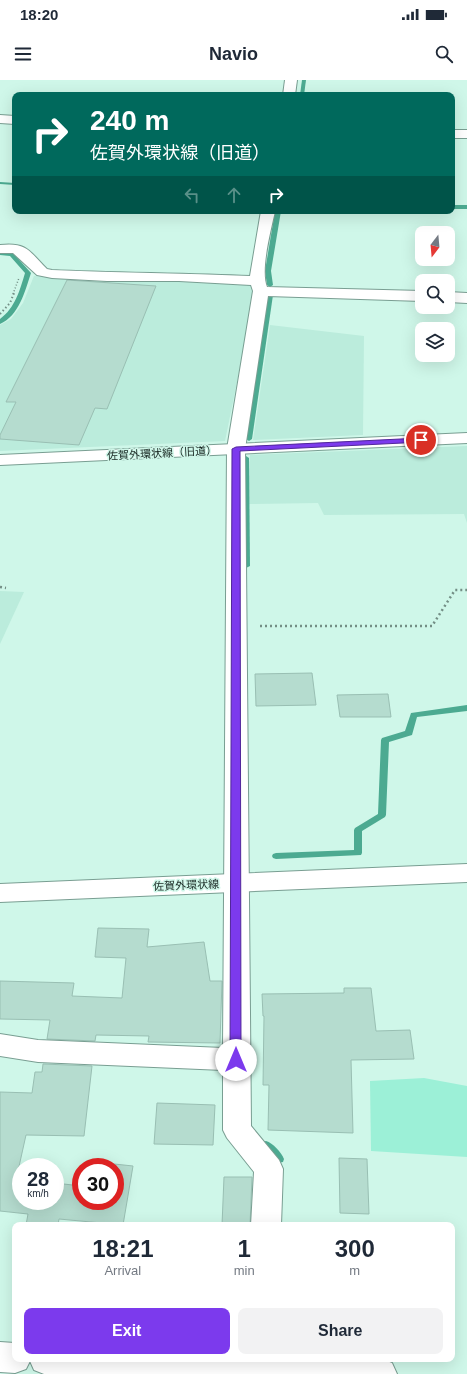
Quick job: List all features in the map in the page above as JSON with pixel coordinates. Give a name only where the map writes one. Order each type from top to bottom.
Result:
[{"type":"street","points":[[289,92],[291,80]]},
{"type":"street","points":[[0,119],[12,120]]},
{"type":"street","points":[[455,134],[467,134]]},
{"type":"street","points":[[266,1222],[269,1169],[236,1130],[236,449],[259,286],[257,269],[267,214]]},
{"type":"street","points":[[0,249],[18,249],[42,272],[52,274],[107,277],[179,277],[259,286],[415,296]]},
{"type":"street","points":[[455,297],[467,298]]},
{"type":"street","name":"佐賀外環状線（旧道）","points":[[0,460],[467,438]]},
{"type":"street","name":"佐賀外環状線","points":[[0,893],[467,873]]},
{"type":"street","points":[[0,1045],[38,1051],[236,1060]]},
{"type":"street","points":[[0,1357],[12,1358]]},
{"type":"street","points":[[124,1362],[381,1374]]},
{"type":"path","points":[[0,314],[10,303],[21,275]]},
{"type":"path","points":[[0,588],[6,588]]},
{"type":"path","points":[[236,626],[432,626],[455,590],[467,590]]},
{"type":"shaded area","points":[[34,276],[250,284],[256,289],[225,441],[0,451],[0,325],[11,319],[23,303]]},
{"type":"shaded area","points":[[270,325],[364,336],[363,435],[253,440]]},
{"type":"shaded area","points":[[467,446],[467,523],[464,514],[324,515],[318,503],[248,504],[250,455]]},
{"type":"shaded area","points":[[0,591],[24,592],[0,644]]},
{"type":"shaded area","points":[[424,1078],[467,1086],[467,1157],[371,1151],[370,1081]]},
{"type":"building","points":[[67,280],[156,286],[107,409],[95,408],[79,445],[0,439],[0,435],[16,402],[6,402]]},
{"type":"building","points":[[312,673],[316,705],[256,706],[255,674]]},
{"type":"building","points":[[388,694],[391,717],[340,717],[337,695]]},
{"type":"building","points":[[98,928],[149,929],[147,947],[204,942],[210,981],[222,981],[220,1043],[148,1042],[149,1036],[96,1035],[95,1041],[47,1039],[50,1020],[0,1019],[0,981],[74,983],[72,996],[122,998],[126,958],[95,957]]},
{"type":"building","points":[[344,988],[371,988],[376,1031],[410,1030],[414,1059],[351,1060],[353,1133],[268,1130],[269,1085],[263,1085],[264,1016],[262,994],[344,993]]},
{"type":"building","points":[[43,1064],[92,1066],[84,1136],[26,1135],[21,1158],[12,1158],[12,1210],[64,1210],[64,1184],[72,1185],[72,1210],[124,1210],[124,1165],[133,1166],[124,1222],[91,1222],[59,1219],[58,1222],[27,1222],[28,1214],[0,1211],[0,1092],[32,1093],[35,1072],[42,1072]]},
{"type":"building","points":[[157,1103],[215,1105],[213,1145],[154,1144]]},
{"type":"building","points":[[339,1158],[367,1159],[369,1214],[340,1213]]},
{"type":"building","points":[[224,1177],[252,1177],[250,1222],[222,1222]]},
{"type":"waterway","points":[[302,92],[304,80]]},
{"type":"waterway","points":[[0,183],[12,184]]},
{"type":"waterway","points":[[455,207],[467,207]]},
{"type":"waterway","points":[[270,285],[268,271],[278,214]]},
{"type":"waterway","points":[[0,253],[12,255],[28,273],[15,307],[6,318],[0,322]]},
{"type":"waterway","points":[[249,439],[270,295]]},
{"type":"waterway","points":[[246,458],[246,566]]},
{"type":"waterway","points":[[276,856],[358,853],[358,830],[382,815],[385,740],[409,733],[414,715],[467,708]]},
{"type":"waterway","points":[[266,1145],[279,1159]]},
{"type":"route","points":[[236,1060],[236,449],[421,440]]}]
